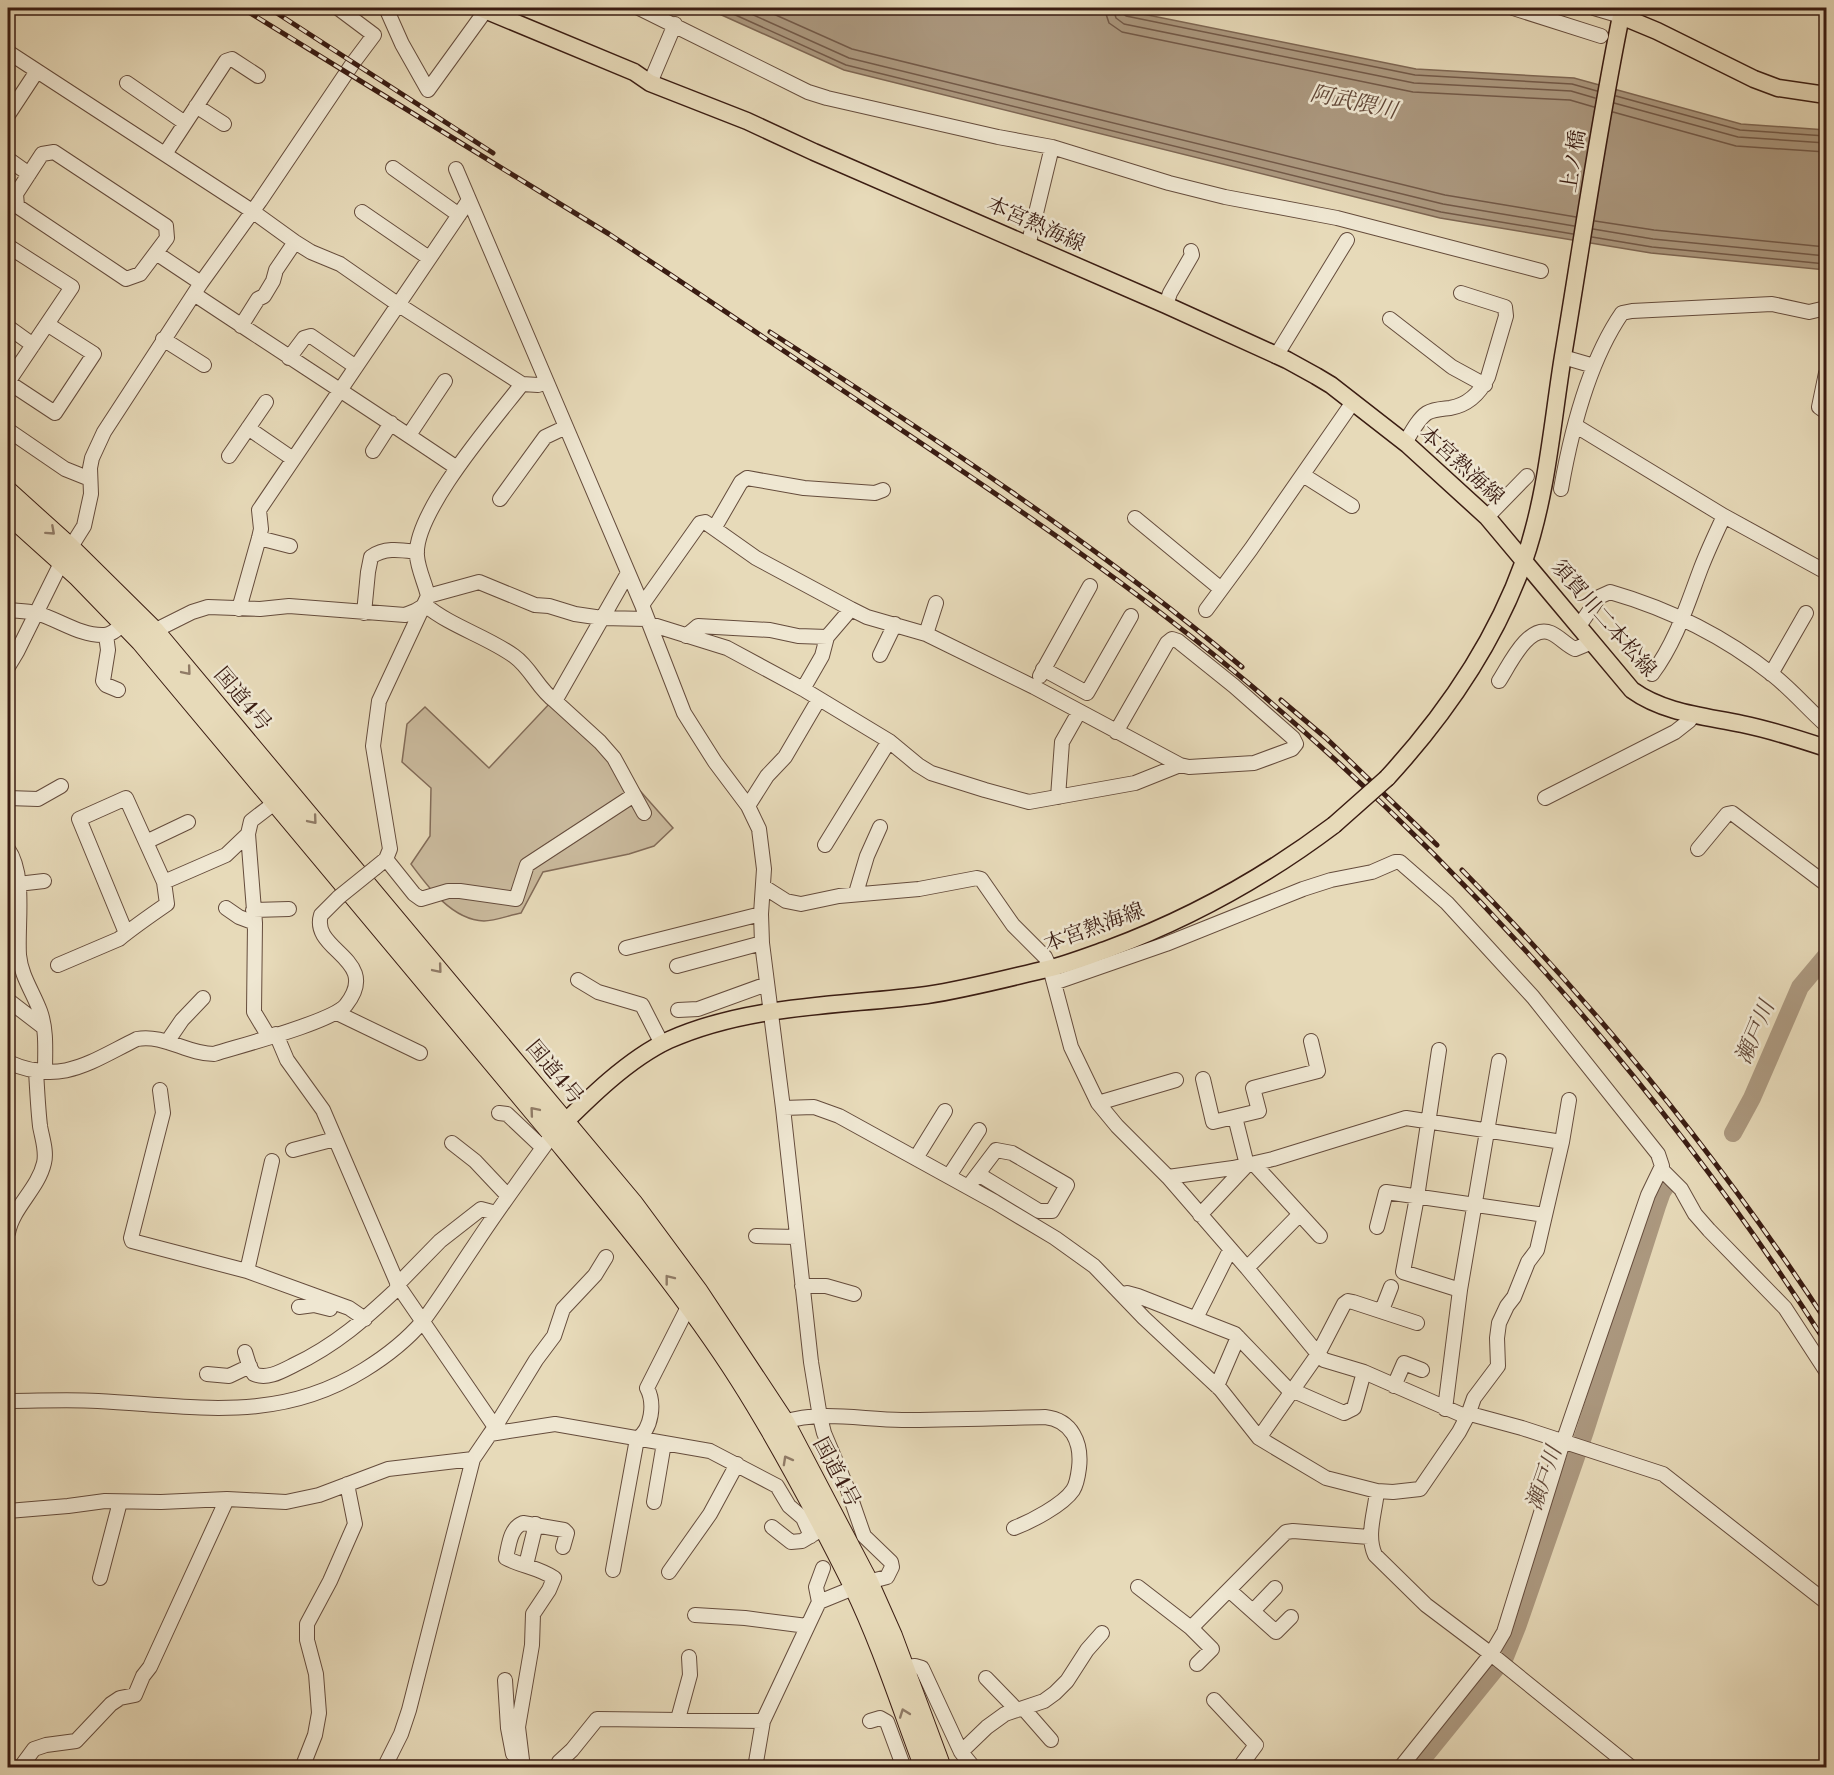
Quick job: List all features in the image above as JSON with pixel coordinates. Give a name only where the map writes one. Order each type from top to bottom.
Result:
[{"type":"highway","name":"国道4号","points":[[8,492],[66,554],[124,623],[283,796]]},
{"type":"highway","name":"国道4号","points":[[8,513],[66,554],[154,631],[689,1305],[740,1378],[773,1433],[817,1532],[862,1585],[875,1634],[925,1767]]},
{"type":"highway","name":"国道4号","points":[[554,1135],[633,1204],[698,1292],[784,1422],[862,1585],[904,1666],[941,1767]]},
{"type":"main road","name":"本宮熱海線","points":[[483,9],[634,72],[650,83],[747,121],[1166,305],[1316,376],[1404,443],[1487,517],[1524,560]]},
{"type":"main road","name":"上ノ橋","points":[[1577,281],[1622,12]]},
{"type":"main road","points":[[1622,12],[1754,79],[1778,88],[1827,95]]},
{"type":"main road","name":"本宮熱海線","points":[[554,1135],[626,1067],[662,1044],[686,1034],[770,1012],[930,994],[1052,976],[1185,916],[1264,873],[1334,825],[1387,778],[1422,740],[1458,689],[1497,623],[1524,560],[1546,466],[1577,281]]},
{"type":"main road","name":"須賀川二本松線","points":[[1524,560],[1632,690],[1651,702],[1693,715],[1761,728],[1827,748]]},
{"type":"street","points":[[338,8],[374,35]]},
{"type":"street","points":[[639,8],[808,92],[862,107],[998,138],[1052,147],[1169,183],[1224,197],[1337,218],[1541,272]]},
{"type":"street","points":[[1513,8],[1601,36]]},
{"type":"street","points":[[1594,8],[1622,12]]},
{"type":"street","points":[[390,10],[402,44],[428,90],[483,9]]},
{"type":"street","points":[[8,667],[87,516],[91,494],[92,458],[104,432],[197,288],[390,10]]},
{"type":"street","points":[[650,83],[675,24]]},
{"type":"street","points":[[8,52],[165,154],[256,206],[295,242],[311,252],[340,264],[522,384],[538,385],[547,382]]},
{"type":"street","points":[[165,154],[226,61],[232,59],[258,76]]},
{"type":"street","points":[[8,114],[37,71]]},
{"type":"street","points":[[127,83],[185,123]]},
{"type":"street","points":[[196,106],[224,124]]},
{"type":"street","points":[[1028,246],[1052,147]]},
{"type":"street","points":[[54,152],[166,226],[166,238],[140,274],[126,279],[17,206],[16,194],[29,174],[42,154],[54,152]]},
{"type":"street","points":[[8,159],[29,174]]},
{"type":"street","points":[[393,168],[459,215]]},
{"type":"street","points":[[456,170],[649,621],[684,712],[748,806],[761,838],[764,887],[761,914],[762,943],[811,1362],[820,1417],[864,1536],[892,1565],[892,1570],[887,1577],[819,1602],[763,1721],[755,1767]]},
{"type":"street","points":[[239,609],[261,529],[259,510],[469,200]]},
{"type":"street","points":[[362,212],[429,258]]},
{"type":"street","points":[[1276,356],[1347,240]]},
{"type":"street","points":[[241,326],[258,299],[264,296],[273,281],[276,270],[295,242]]},
{"type":"street","points":[[8,246],[72,287],[47,324],[8,382],[55,413],[94,354],[47,324]]},
{"type":"street","points":[[1166,305],[1170,293],[1192,255],[1191,250]]},
{"type":"street","points":[[156,253],[241,326],[340,388],[457,468]]},
{"type":"street","points":[[1404,443],[1426,414],[1434,410],[1455,407],[1476,395],[1485,385],[1492,367],[1504,324],[1505,307],[1461,293]]},
{"type":"street","points":[[1561,489],[1583,398],[1602,346],[1620,316],[1626,312],[1772,304],[1809,312],[1827,308]]},
{"type":"street","points":[[1390,319],[1452,367],[1485,385]]},
{"type":"street","points":[[8,327],[33,345]]},
{"type":"street","points":[[289,358],[304,338],[311,336],[356,367]]},
{"type":"street","points":[[163,339],[204,365]]},
{"type":"street","points":[[1563,357],[1594,366]]},
{"type":"street","points":[[1827,373],[1819,407],[1827,412]]},
{"type":"street","points":[[409,435],[445,381]]},
{"type":"street","points":[[522,384],[457,468],[440,493],[428,517],[417,544],[426,600],[442,618],[513,655],[525,666],[548,696],[600,742],[614,758],[644,813]]},
{"type":"street","points":[[229,456],[266,402]]},
{"type":"street","points":[[1206,610],[1353,402]]},
{"type":"street","points":[[373,451],[391,423]]},
{"type":"street","points":[[1576,426],[1724,516],[1827,572]]},
{"type":"street","points":[[248,428],[293,459]]},
{"type":"street","points":[[500,499],[545,437],[566,428]]},
{"type":"street","points":[[8,430],[64,469],[90,479]]},
{"type":"street","points":[[1303,475],[1352,506]]},
{"type":"street","points":[[1487,517],[1527,476]]},
{"type":"street","points":[[715,527],[741,482],[747,478],[804,488],[875,493],[882,490]]},
{"type":"street","points":[[1652,674],[1664,658],[1683,619],[1702,566],[1724,516]]},
{"type":"street","points":[[1135,518],[1221,589]]},
{"type":"street","points":[[642,605],[700,523],[705,522],[756,558],[850,609],[926,634],[1034,687],[1116,732],[1180,765],[1189,767],[1254,763],[1292,749],[1296,742],[1234,686],[1178,641],[1172,639],[1167,643],[1116,732]]},
{"type":"street","points":[[259,538],[290,546]]},
{"type":"street","points":[[364,613],[371,557],[378,552],[397,549],[417,552]]},
{"type":"street","points":[[555,702],[628,573]]},
{"type":"street","points":[[154,631],[208,607],[239,609],[289,606],[405,615],[415,611],[426,600],[479,582],[535,605],[602,618],[649,621],[686,636],[727,648],[803,688],[889,741],[918,765],[943,778],[1029,802],[1135,783],[1180,765]]},
{"type":"street","points":[[1034,687],[1090,586]]},
{"type":"street","points":[[1579,626],[1599,597],[1610,592],[1683,619],[1721,640],[1771,674],[1827,725]]},
{"type":"street","points":[[8,1062],[41,1071],[68,1071],[89,1064],[137,1039],[153,1038],[203,1054],[214,1054],[318,1021],[337,1013],[347,1004],[358,980],[356,972],[328,940],[320,927],[321,915],[339,897],[381,864],[390,849],[374,746],[379,702],[426,600]]},
{"type":"street","points":[[926,634],[936,603]]},
{"type":"street","points":[[803,688],[822,656],[827,637],[850,609]]},
{"type":"street","points":[[8,610],[36,613],[82,631],[106,636],[124,623]]},
{"type":"street","points":[[1771,674],[1806,613]]},
{"type":"street","points":[[1043,669],[1088,693],[1131,616]]},
{"type":"street","points":[[880,655],[895,624]]},
{"type":"street","points":[[686,636],[698,626],[770,630],[798,636],[827,637]]},
{"type":"street","points":[[1499,681],[1520,647],[1537,632],[1544,630],[1549,632],[1575,649],[1592,642]]},
{"type":"street","points":[[106,636],[108,650],[103,681],[106,685],[118,690]]},
{"type":"street","points":[[748,806],[767,776],[785,757],[819,699]]},
{"type":"street","points":[[1058,797],[1062,742],[1079,712]]},
{"type":"street","points":[[1545,798],[1675,732],[1693,715]]},
{"type":"street","points":[[825,845],[889,741]]},
{"type":"street","points":[[8,798],[38,799],[61,786]]},
{"type":"street","points":[[381,864],[421,899],[448,891],[460,891],[513,900],[519,896],[527,865],[634,795]]},
{"type":"street","points":[[283,796],[251,821],[248,834],[254,916],[254,1012],[323,1110],[398,1286],[492,1431]]},
{"type":"street","points":[[57,965],[119,939],[167,904],[164,882],[126,798],[79,819],[126,933]]},
{"type":"street","points":[[1698,849],[1727,814],[1731,813],[1827,884]]},
{"type":"street","points":[[146,842],[188,822]]},
{"type":"street","points":[[856,893],[867,856],[880,827]]},
{"type":"street","points":[[164,882],[226,855],[248,834]]},
{"type":"street","points":[[8,849],[13,857],[18,884],[14,933],[26,983],[41,1013],[44,1028],[41,1071],[45,1162],[12,1220],[8,1233]]},
{"type":"street","points":[[1052,976],[1166,944],[1303,889],[1331,880],[1372,872],[1400,862],[1447,903],[1533,997],[1658,1154],[1662,1166],[1648,1195],[1571,1444],[1504,1632],[1497,1658],[1401,1767]]},
{"type":"street","points":[[764,887],[795,904],[856,893],[919,889],[981,879],[1012,925],[1045,957],[1071,1047],[1098,1103],[1117,1126],[1168,1177],[1324,1360],[1364,1372],[1445,1409],[1513,1425],[1663,1474],[1827,1602]]},
{"type":"street","points":[[18,884],[44,881]]},
{"type":"street","points":[[226,908],[239,917],[289,909]]},
{"type":"street","points":[[626,948],[761,914]]},
{"type":"street","points":[[677,966],[762,943]]},
{"type":"street","points":[[578,980],[598,992],[642,1005],[662,1044]]},
{"type":"street","points":[[678,1010],[698,1009],[767,984]]},
{"type":"street","points":[[166,1042],[182,1020],[203,999]]},
{"type":"street","points":[[8,1000],[44,1028]]},
{"type":"street","points":[[337,1013],[420,1053]]},
{"type":"street","points":[[1203,1079],[1213,1122],[1260,1111],[1253,1088],[1318,1071],[1311,1041]]},
{"type":"street","points":[[1439,1050],[1430,1120],[1403,1272],[1460,1290]]},
{"type":"street","points":[[1445,1409],[1460,1290],[1499,1061]]},
{"type":"street","points":[[1098,1103],[1176,1080]]},
{"type":"street","points":[[160,1090],[163,1113],[130,1238],[132,1241],[247,1271],[349,1308],[365,1319]]},
{"type":"street","points":[[783,1108],[813,1107],[839,1116],[949,1176],[1055,1238],[1094,1266],[1144,1318],[1217,1386],[1259,1438],[1326,1478],[1377,1491],[1394,1492],[1420,1489],[1468,1415],[1474,1398],[1498,1366],[1499,1323],[1514,1297],[1528,1262],[1537,1250],[1562,1142],[1569,1100]]},
{"type":"street","points":[[916,1158],[945,1111]]},
{"type":"street","points":[[8,1401],[95,1400],[224,1409],[260,1407],[296,1400],[328,1390],[368,1367],[395,1348],[422,1322],[508,1196],[554,1135],[507,1114],[499,1113]]},
{"type":"street","points":[[1235,1117],[1250,1165],[1320,1236]]},
{"type":"street","points":[[1168,1177],[1250,1165],[1406,1118],[1562,1142]]},
{"type":"street","points":[[949,1176],[979,1130]]},
{"type":"street","points":[[293,1150],[335,1139]]},
{"type":"street","points":[[452,1143],[475,1161],[508,1196]]},
{"type":"street","points":[[968,1187],[996,1150],[1012,1153],[1067,1185],[1052,1211],[1040,1211],[978,1174]]},
{"type":"street","points":[[247,1271],[272,1161]]},
{"type":"street","points":[[1200,1215],[1250,1165]]},
{"type":"street","points":[[1661,1169],[1681,1189],[1695,1214],[1709,1230],[1785,1308],[1827,1371]]},
{"type":"street","points":[[1377,1227],[1386,1192],[1545,1215]]},
{"type":"street","points":[[245,1352],[250,1366],[258,1376],[279,1372],[321,1352],[365,1319],[440,1241],[481,1209],[496,1214]]},
{"type":"street","points":[[1247,1268],[1299,1215]]},
{"type":"street","points":[[756,1236],[797,1237]]},
{"type":"street","points":[[1196,1318],[1230,1250]]},
{"type":"street","points":[[384,1767],[401,1734],[409,1710],[473,1459],[536,1360],[554,1336],[563,1309],[595,1275],[606,1257]]},
{"type":"street","points":[[802,1286],[826,1286],[854,1294]]},
{"type":"street","points":[[1382,1310],[1391,1287]]},
{"type":"street","points":[[1122,1294],[1138,1296],[1238,1337],[1291,1391],[1344,1413],[1354,1408],[1364,1372]]},
{"type":"street","points":[[1259,1438],[1318,1354],[1344,1304],[1353,1302],[1417,1323]]},
{"type":"street","points":[[299,1307],[319,1305],[342,1311],[349,1308]]},
{"type":"street","points":[[613,1570],[637,1439],[647,1425],[652,1408],[651,1395],[647,1388],[689,1305]]},
{"type":"street","points":[[1217,1386],[1238,1337]]},
{"type":"street","points":[[1394,1386],[1404,1363],[1422,1370]]},
{"type":"street","points":[[207,1374],[229,1376],[250,1366]]},
{"type":"street","points":[[784,1422],[796,1418],[820,1417],[902,1420],[1045,1417],[1059,1420],[1070,1429],[1077,1440],[1080,1452],[1077,1479],[1071,1493],[1056,1505],[1027,1523],[1014,1528]]},
{"type":"street","points":[[492,1431],[555,1424],[710,1451],[777,1486],[789,1506],[817,1532],[802,1541],[791,1542],[772,1527]]},
{"type":"street","points":[[654,1502],[664,1443]]},
{"type":"street","points":[[8,1511],[105,1501],[161,1502],[227,1499],[286,1502],[320,1495],[388,1469],[473,1459]]},
{"type":"street","points":[[669,1572],[710,1514],[737,1464]]},
{"type":"street","points":[[304,1767],[315,1735],[319,1713],[316,1674],[307,1640],[307,1624],[330,1581],[355,1524],[347,1484]]},
{"type":"street","points":[[1377,1491],[1370,1537],[1370,1545],[1375,1555],[1426,1605],[1497,1658],[1632,1767]]},
{"type":"street","points":[[20,1767],[34,1749],[76,1741],[111,1704],[120,1698],[135,1695],[227,1499]]},
{"type":"street","points":[[100,1578],[120,1502]]},
{"type":"street","points":[[505,1680],[508,1728],[513,1757],[523,1767],[518,1727],[532,1645],[533,1614],[555,1578],[506,1558],[513,1532],[517,1525],[523,1523],[564,1530],[567,1533],[563,1547]]},
{"type":"street","points":[[526,1565],[536,1524]]},
{"type":"street","points":[[1191,1628],[1286,1532],[1370,1537]]},
{"type":"street","points":[[819,1602],[812,1585],[823,1568]]},
{"type":"street","points":[[1138,1587],[1191,1628],[1212,1649],[1197,1664]]},
{"type":"street","points":[[1253,1611],[1275,1588]]},
{"type":"street","points":[[1229,1590],[1276,1632],[1291,1617]]},
{"type":"street","points":[[695,1615],[745,1618],[807,1626]]},
{"type":"street","points":[[961,1752],[987,1727],[1005,1714],[1044,1701],[1055,1693],[1067,1681],[1087,1650],[1102,1633]]},
{"type":"street","points":[[678,1719],[690,1675],[689,1657]]},
{"type":"street","points":[[904,1666],[922,1668],[961,1752],[974,1767]]},
{"type":"street","points":[[986,1678],[1051,1740]]},
{"type":"street","points":[[1214,1700],[1256,1745],[1239,1767]]},
{"type":"street","points":[[870,1721],[880,1718],[887,1722],[904,1767]]},
{"type":"street","points":[[556,1767],[597,1719],[763,1721]]},
{"type":"shaded area","points":[[551,702],[603,749],[673,828],[654,846],[629,854],[543,872],[521,913],[488,921],[461,915],[442,901],[411,864],[430,836],[431,788],[402,762],[407,724],[425,707],[489,768]]},
{"type":"water","name":"阿武隈川","points":[[706,8],[1113,8],[1416,69],[1574,78],[1741,124],[1826,130],[1826,270],[1651,253],[1440,218],[844,70]]},
{"type":"waterway","name":"瀬戸川","points":[[1733,1133],[1752,1098],[1800,987],[1826,956]]},
{"type":"waterway","name":"瀬戸川","points":[[1415,1768],[1505,1657],[1585,1431],[1657,1206],[1670,1180]]},
{"type":"railway","points":[[242,8],[609,234],[957,467],[1158,610],[1254,688],[1336,760],[1415,835],[1491,913],[1564,994],[1635,1078],[1702,1164],[1766,1252],[1826,1343]]},
{"type":"railway","points":[[269,8],[493,153]]},
{"type":"railway","points":[[770,332],[952,451],[1070,533],[1186,621],[1242,667]]},
{"type":"railway","points":[[1281,700],[1326,738],[1437,845]]},
{"type":"railway","points":[[1462,870],[1561,976],[1655,1086],[1744,1202],[1826,1321]]}]
